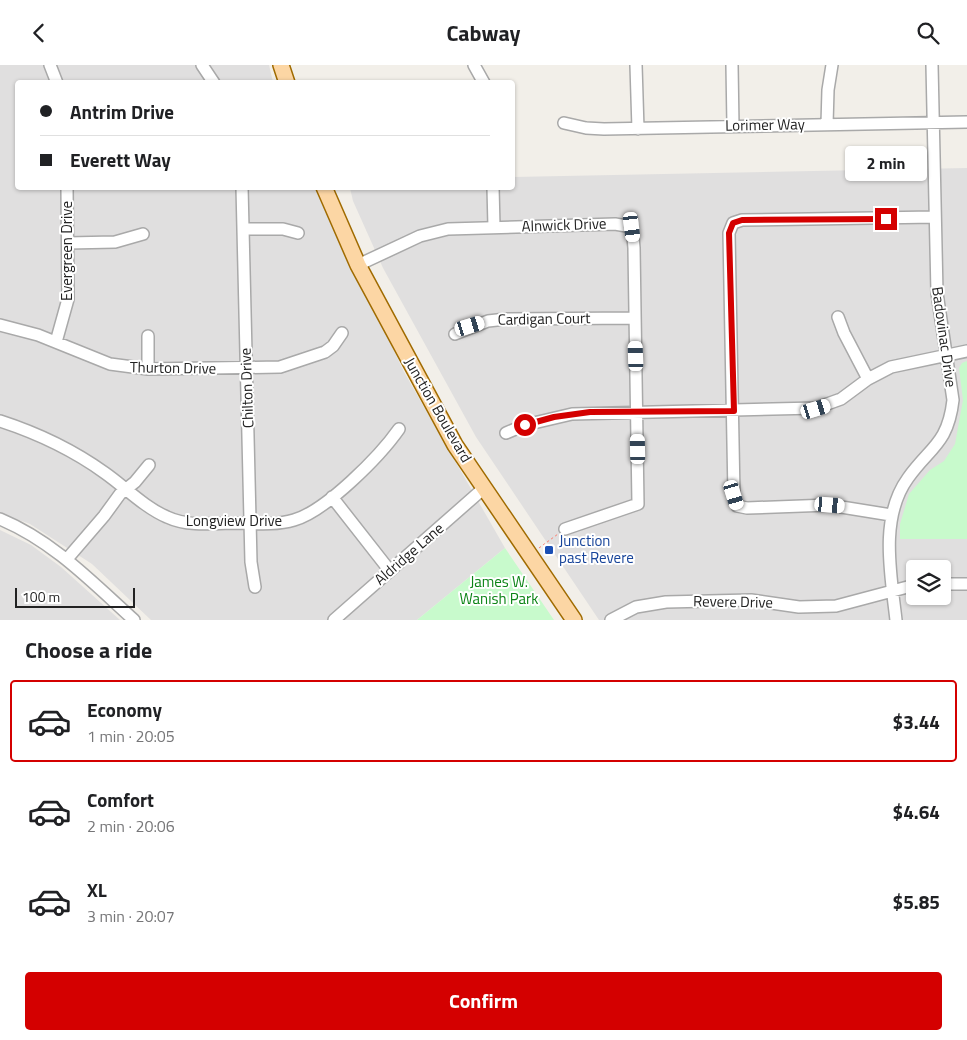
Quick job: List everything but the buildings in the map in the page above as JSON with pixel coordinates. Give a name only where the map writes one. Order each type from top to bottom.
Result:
[{"type":"main road","points":[[281,65],[286,80]]},
{"type":"main road","name":"Junction Boulevard","points":[[325,190],[358,265],[431,402],[484,488],[574,620]]},
{"type":"street","points":[[50,65],[56,80]]},
{"type":"street","points":[[202,65],[212,80]]},
{"type":"street","points":[[474,65],[482,80]]},
{"type":"street","points":[[636,65],[638,129]]},
{"type":"street","points":[[732,65],[734,126]]},
{"type":"street","points":[[827,124],[828,90],[832,65]]},
{"type":"street","name":"Badovinac Drive","points":[[896,620],[892,589],[891,515],[907,479],[933,451],[947,427],[953,400],[938,310],[932,65]]},
{"type":"street","name":"Lorimer Way","points":[[564,123],[586,128],[638,129],[967,122]]},
{"type":"street","name":"Evergreen Drive","points":[[56,342],[68,299],[67,190]]},
{"type":"street","name":"Chilton Drive","points":[[242,190],[251,562],[255,587]]},
{"type":"street","points":[[493,190],[494,227]]},
{"type":"street","points":[[891,515],[830,505],[747,508],[737,506],[734,495],[734,411],[729,233],[733,223],[742,220],[935,217]]},
{"type":"street","name":"Alnwick Drive","points":[[358,265],[405,242],[435,231],[494,227],[615,224],[632,227],[638,504],[564,529]]},
{"type":"street","points":[[243,229],[274,228],[298,233]]},
{"type":"street","points":[[68,243],[115,242],[143,234]]},
{"type":"street","points":[[838,317],[844,333],[868,379]]},
{"type":"street","name":"Cardigan Court","points":[[456,334],[488,321],[506,319],[635,318]]},
{"type":"street","name":"Thurton Drive","points":[[0,325],[56,342],[110,364],[148,369],[280,367],[314,357],[333,347],[342,333]]},
{"type":"street","points":[[148,336],[148,369]]},
{"type":"street","points":[[506,433],[572,414],[816,409],[841,399],[868,379],[891,367],[967,351]]},
{"type":"street","name":"Longview Drive","points":[[0,421],[63,448],[90,462],[156,512],[179,522],[191,524],[294,520],[308,515],[332,497],[386,448],[399,429]]},
{"type":"street","points":[[67,559],[148,465]]},
{"type":"street","name":"Aldridge Lane","points":[[334,620],[484,488]]},
{"type":"street","points":[[332,497],[390,571]]},
{"type":"street","points":[[0,519],[35,537],[67,559],[134,620]]},
{"type":"street","points":[[951,584],[967,584]]},
{"type":"street","name":"Revere Drive","points":[[611,620],[648,604],[751,600],[817,608],[851,603],[892,589],[906,587]]},
{"type":"path","points":[[529,555],[564,529]]},
{"type":"shaded area","points":[[0,65],[269,65],[273,80],[15,80],[15,190],[319,190],[404,372],[505,548],[417,620],[151,620],[92,564],[30,524],[0,513]]},
{"type":"shaded area","points":[[967,168],[967,620],[599,620],[476,437],[383,268],[353,201],[350,190],[515,190],[515,177]]},
{"type":"shaded area","points":[[0,530],[31,545],[61,567],[120,620],[0,620]]},
{"type":"green space","points":[[967,361],[967,539],[900,539],[900,524],[909,494],[930,470],[944,461],[955,444],[963,400],[959,368],[962,363]]},
{"type":"green space","name":"James W. Wanish Park","points":[[505,548],[554,620],[417,620]]},
{"type":"place","name":"Junction past Revere","points":[[549,550]]},
{"type":"route","points":[[525,425],[554,417],[590,412],[734,411],[731,245],[729,233],[733,223],[742,220],[886,219]]}]
